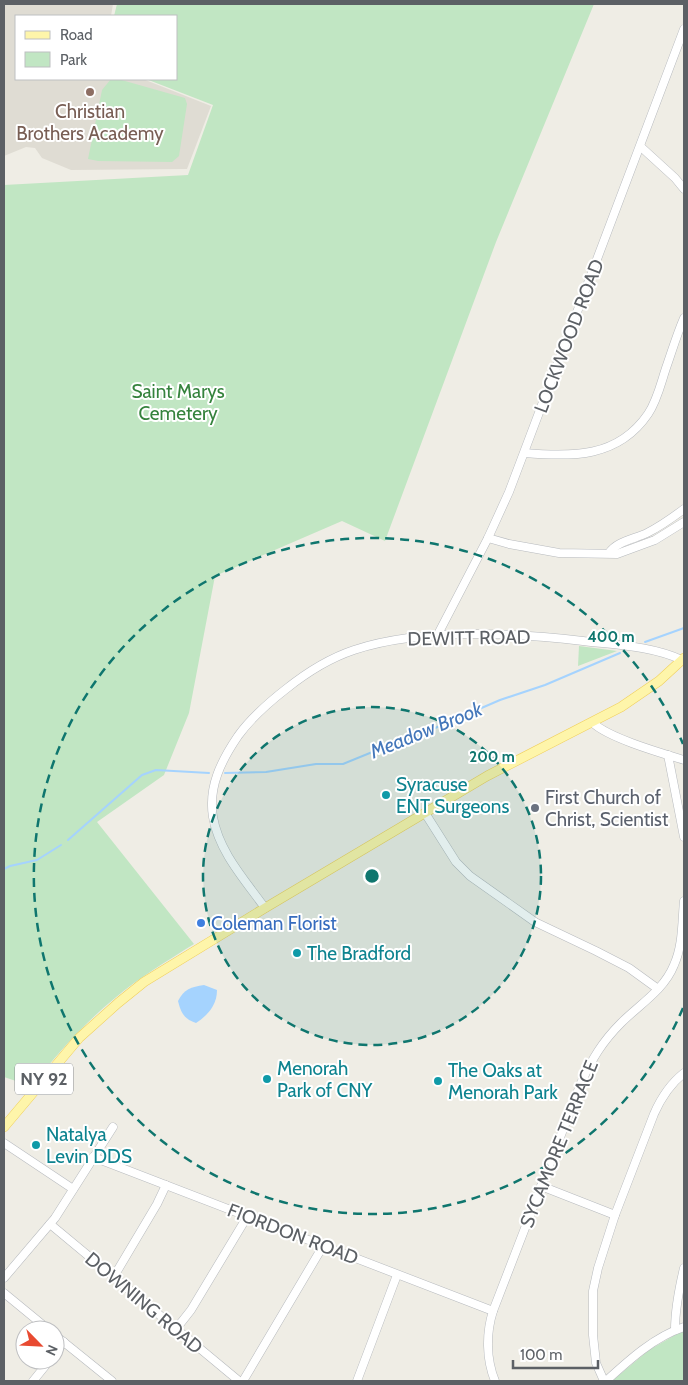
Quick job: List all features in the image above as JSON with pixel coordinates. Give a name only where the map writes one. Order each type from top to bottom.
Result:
[{"type":"main road","name":"NY 92","points":[[4,1127],[68,1050],[118,1003],[144,982],[487,776],[593,723],[638,696],[683,659]]},
{"type":"street","name":"LOCKWOOD ROAD","points":[[437,636],[488,538],[525,453],[684,29]]},
{"type":"street","points":[[641,147],[675,178],[684,189]]},
{"type":"street","points":[[525,453],[558,456],[581,455],[598,451],[614,444],[635,429],[651,409],[684,318]]},
{"type":"street","points":[[609,553],[613,547],[646,534],[684,509]]},
{"type":"street","points":[[488,538],[509,544],[559,552],[617,554],[655,540],[684,522]]},
{"type":"street","name":"DEWITT ROAD","points":[[265,908],[229,859],[219,839],[212,810],[214,782],[231,746],[254,716],[300,678],[326,662],[354,650],[388,641],[437,636],[478,635],[551,638],[658,651],[683,659]]},
{"type":"street","points":[[593,723],[599,729],[613,735],[684,760]]},
{"type":"street","points":[[668,755],[684,837]]},
{"type":"street","points":[[425,813],[452,857],[472,877],[535,922],[629,968],[658,989]]},
{"type":"street","name":"SYCAMORE TERRACE","points":[[495,1381],[488,1346],[493,1311],[581,1083],[594,1055],[604,1042],[621,1022],[658,989],[674,966],[682,944],[684,901]]},
{"type":"street","points":[[684,1073],[670,1086],[660,1101],[615,1215],[598,1268],[593,1291],[593,1335],[596,1363],[601,1376],[605,1381],[652,1344],[675,1330],[684,1327]]},
{"type":"street","points":[[4,1278],[50,1224],[112,1126]]},
{"type":"street","points":[[4,1143],[73,1189]]},
{"type":"street","name":"FIORDON ROAD","points":[[93,1157],[493,1311]]},
{"type":"street","points":[[113,1278],[157,1204],[166,1185]]},
{"type":"street","points":[[541,1186],[615,1215]]},
{"type":"street","points":[[176,1329],[191,1310],[246,1217]]},
{"type":"street","name":"DOWNING ROAD","points":[[50,1224],[113,1278],[241,1381]]},
{"type":"street","points":[[241,1381],[323,1246]]},
{"type":"street","points":[[675,1330],[675,1314],[684,1268]]},
{"type":"street","points":[[359,1381],[397,1275]]},
{"type":"street","points":[[4,1293],[37,1320]]},
{"type":"street","points":[[65,1343],[112,1381]]},
{"type":"street","points":[[32,1381],[41,1370]]},
{"type":"shaded area","name":"Christian Brothers Academy","points":[[4,4],[113,4],[111,15],[15,15],[15,80],[146,80],[211,106],[187,169],[71,170],[42,158],[35,148],[26,147],[4,156]]},
{"type":"green space","name":"Saint Marys Cemetery","points":[[117,4],[594,4],[496,242],[385,541],[342,521],[215,576],[189,713],[164,775],[97,822],[194,944],[124,990],[103,1008],[71,1040],[31,1086],[4,1077],[4,185],[188,175],[213,105],[149,80],[178,80],[178,15],[114,15]]},
{"type":"green space","points":[[110,80],[122,80],[185,98],[187,104],[179,156],[172,162],[98,161],[88,159],[102,90]]},
{"type":"green space","points":[[579,646],[617,651],[578,666]]},
{"type":"green space","points":[[684,1330],[684,1381],[612,1381],[649,1350]]},
{"type":"water","points":[[204,985],[217,990],[217,995],[211,1009],[196,1023],[184,1015],[178,1001],[188,989]]},
{"type":"waterway","name":"Meadow Brook","points":[[645,642],[684,628]]},
{"type":"waterway","name":"Meadow Brook","points":[[225,773],[266,772],[316,764],[343,764],[412,738],[500,700],[545,685],[620,653]]},
{"type":"waterway","name":"Meadow Brook","points":[[68,840],[142,775],[156,770],[209,773]]},
{"type":"waterway","name":"Meadow Brook","points":[[4,873],[4,869],[10,866],[37,860],[61,845]]},
{"type":"place","name":"Christian Brothers Academy","points":[[90,92]]},
{"type":"place","name":"Syracuse ENT Surgeons","points":[[386,795]]},
{"type":"place","name":"First Church of Christ, Scientist","points":[[535,808]]},
{"type":"place","name":"Coleman Florist","points":[[201,923]]},
{"type":"place","name":"The Bradford","points":[[297,953]]},
{"type":"place","name":"Menorah Park of CNY","points":[[267,1079]]},
{"type":"place","name":"The Oaks at Menorah Park","points":[[438,1081]]},
{"type":"place","name":"Natalya Levin DDS","points":[[36,1145]]}]
